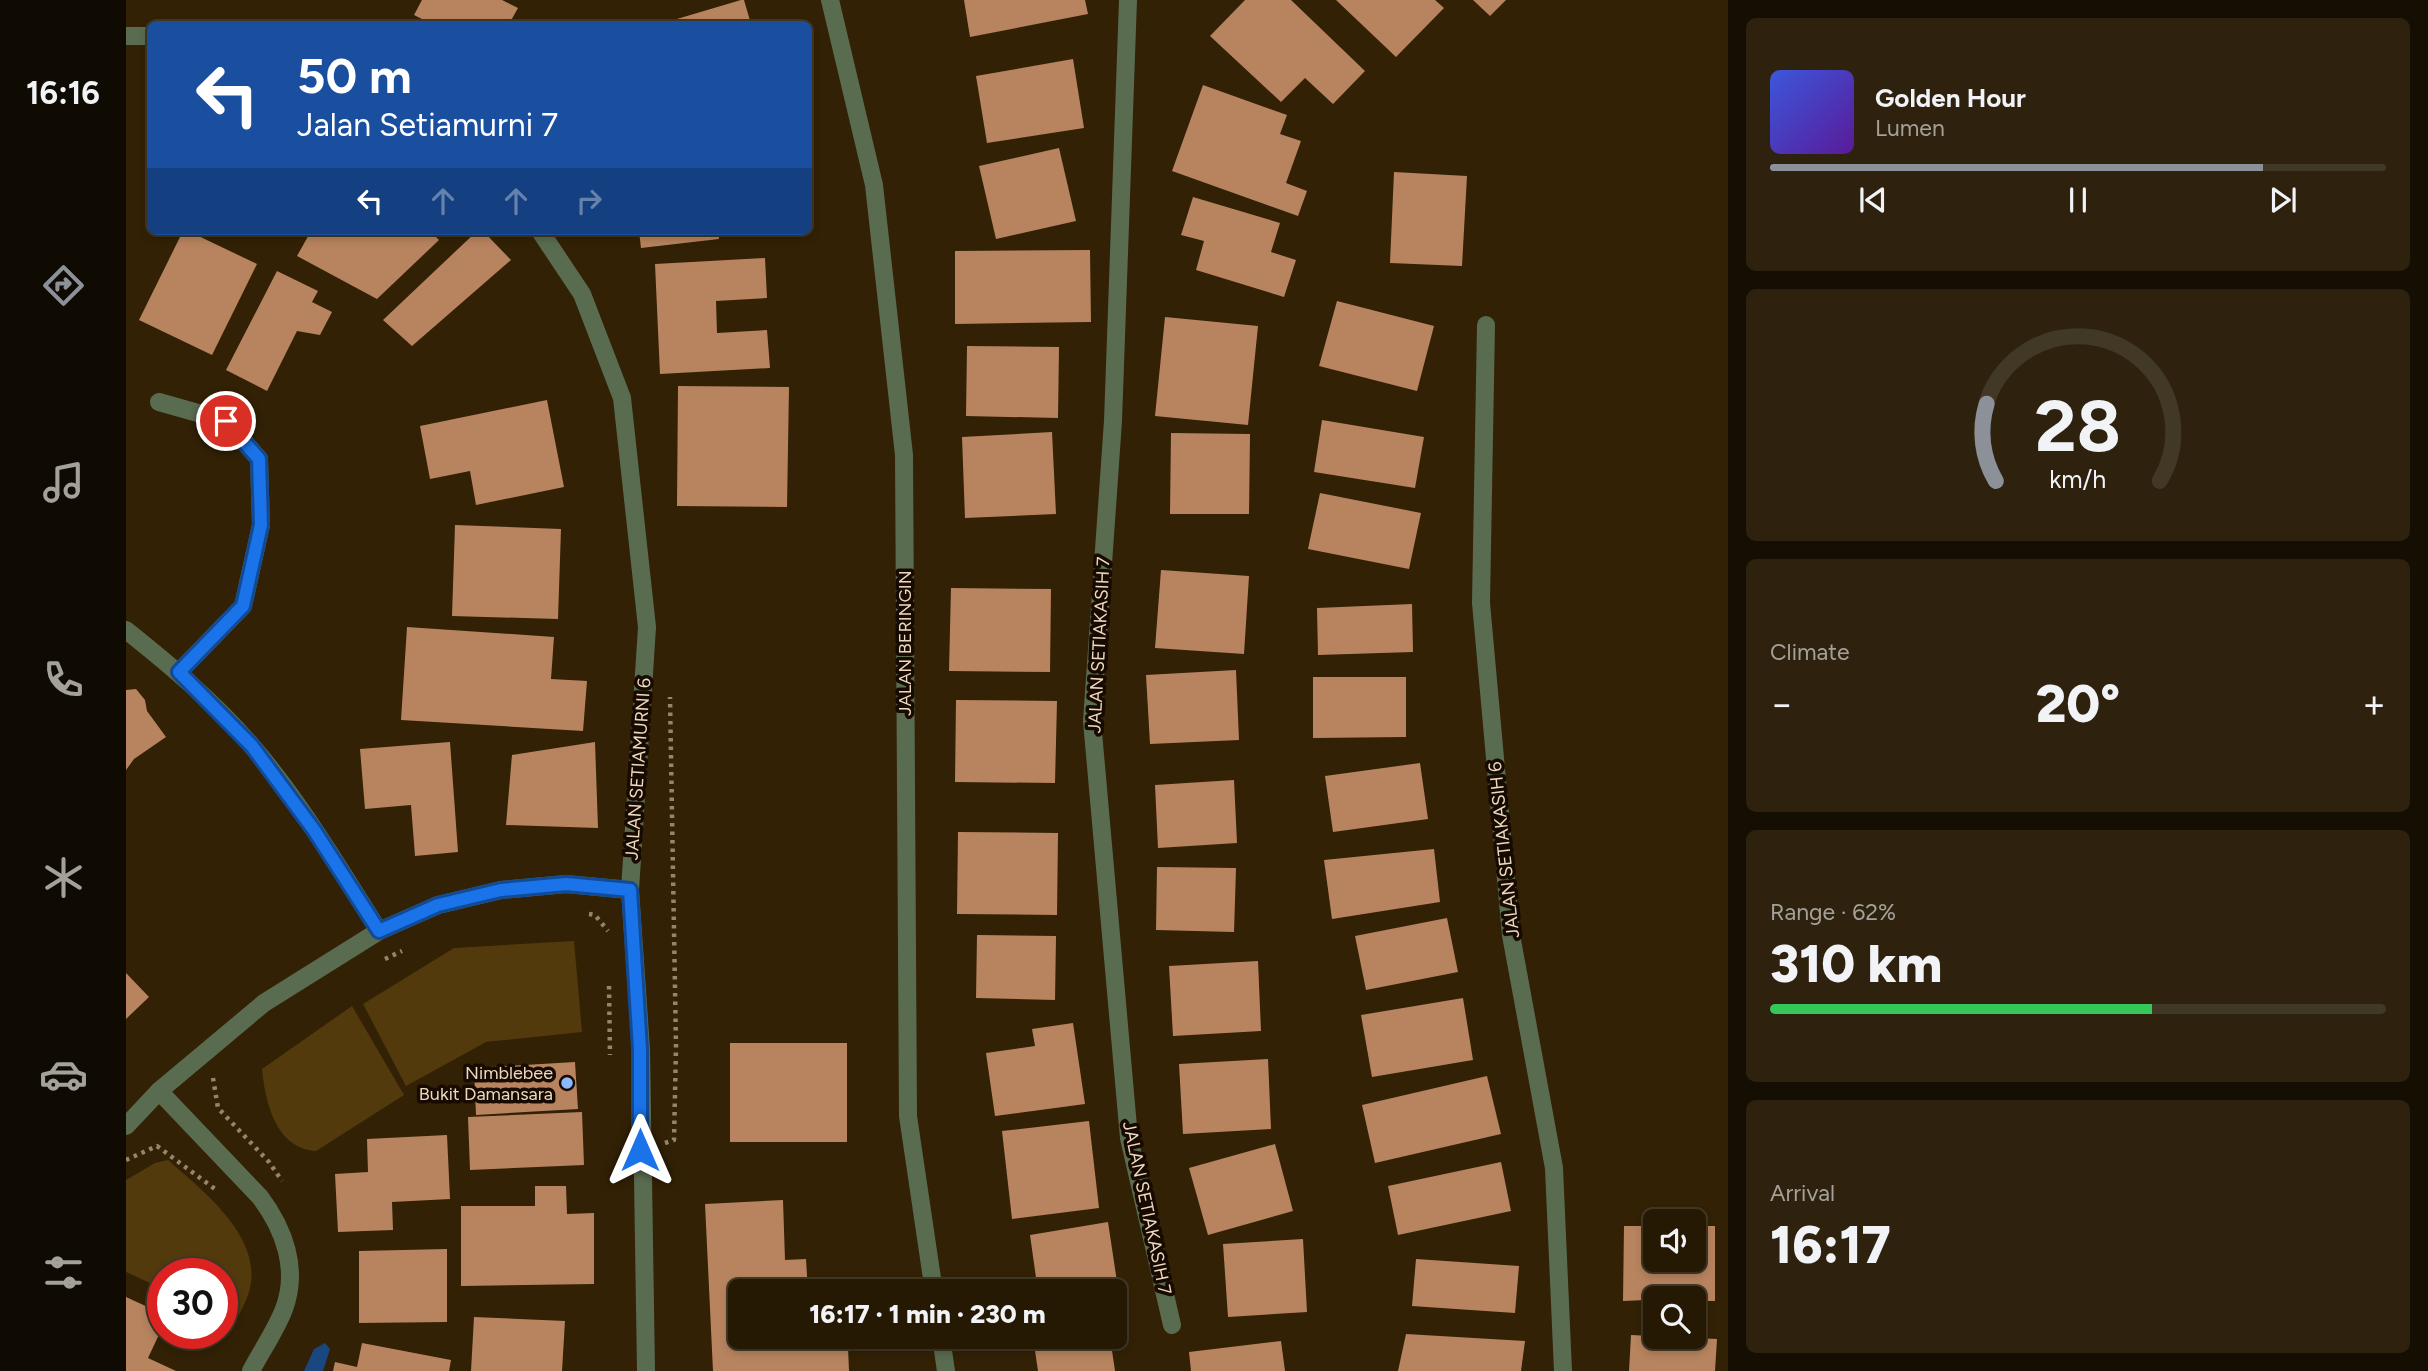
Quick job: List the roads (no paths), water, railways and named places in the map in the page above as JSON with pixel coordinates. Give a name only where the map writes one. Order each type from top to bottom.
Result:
[{"type":"street","name":"JALAN BERINGIN","points":[[830,0],[874,185],[904,455],[908,1116],[932,1279]]},
{"type":"street","name":"JALAN SETIAKASIH 7","points":[[1129,1],[1113,421],[1092,721],[1129,1138],[1172,1325]]},
{"type":"street","points":[[126,36],[147,36]]},
{"type":"street","name":"JALAN SETIAMURNI 6","points":[[543,235],[582,294],[622,398],[647,627],[630,890],[640,1049],[646,1371]]},
{"type":"street","name":"JALAN SETIAKASIH 6","points":[[1486,325],[1481,603],[1511,934],[1554,1168],[1563,1371]]},
{"type":"street","points":[[159,402],[226,421],[259,459],[261,525],[243,606],[179,672]]},
{"type":"street","points":[[126,629],[179,672],[252,746],[314,830],[379,931]]},
{"type":"street","points":[[126,1126],[159,1091],[264,1003],[379,931],[438,905],[501,890],[566,884],[630,890]]},
{"type":"street","points":[[159,1091],[260,1197],[271,1212],[287,1246],[291,1276],[285,1308],[251,1371]]},
{"type":"street","points":[[943,1349],[946,1371]]},
{"type":"water","points":[[325,1343],[330,1349],[323,1371],[304,1371],[314,1349]]},
{"type":"place","name":"Nimblebee Bukit Damansara","points":[[567,1083]]}]
